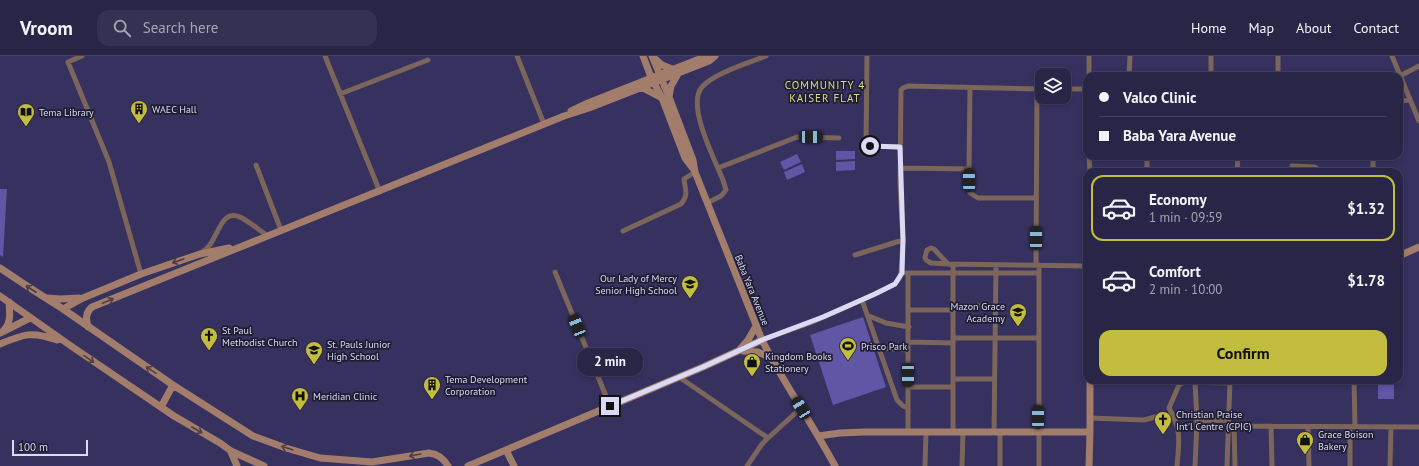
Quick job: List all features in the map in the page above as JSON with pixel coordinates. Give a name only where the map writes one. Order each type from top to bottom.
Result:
[{"type":"main road","name":"Baba Yara Avenue","points":[[468,466],[679,377],[762,340],[695,172],[693,160],[665,98],[653,80],[643,56]]},
{"type":"main road","points":[[652,56],[662,65],[675,71],[709,61],[715,56]]},
{"type":"main road","name":"Baba Yara Avenue","points":[[652,56],[661,77],[665,98]]},
{"type":"main road","points":[[88,327],[86,315],[88,310],[92,308],[544,124],[589,108],[706,56]]},
{"type":"main road","points":[[641,84],[646,65]]},
{"type":"main road","points":[[641,84],[665,98],[671,86],[675,71]]},
{"type":"main road","points":[[63,309],[83,298],[141,274],[200,254],[256,240]]},
{"type":"main road","points":[[1403,255],[1418,249]]},
{"type":"main road","points":[[0,268],[63,309],[173,385],[253,436],[320,458],[372,462],[429,453],[436,454],[448,466]]},
{"type":"main road","points":[[0,296],[160,407],[231,451],[264,466]]},
{"type":"main road","points":[[44,297],[60,299],[83,298]]},
{"type":"main road","points":[[1,332],[6,328],[9,320],[9,302]]},
{"type":"main road","points":[[1,332],[30,318]]},
{"type":"main road","points":[[0,344],[42,326]]},
{"type":"main road","points":[[737,352],[748,340],[756,326]]},
{"type":"main road","points":[[23,335],[43,335],[71,346]]},
{"type":"main road","points":[[762,340],[771,358],[835,466]]},
{"type":"main road","points":[[737,352],[751,350],[771,358]]},
{"type":"main road","points":[[1089,466],[1090,384]]},
{"type":"main road","points":[[160,407],[173,385]]},
{"type":"main road","points":[[818,436],[840,432],[1090,432]]},
{"type":"main road","points":[[506,450],[514,466]]},
{"type":"main road","points":[[231,451],[237,466]]},
{"type":"street","points":[[64,56],[68,62],[109,162],[141,274]]},
{"type":"street","points":[[68,62],[82,56]]},
{"type":"street","points":[[325,56],[380,192]]},
{"type":"street","points":[[517,56],[544,124]]},
{"type":"street","points":[[707,203],[721,196],[726,190],[699,116],[697,97],[703,86],[717,76],[766,56]]},
{"type":"street","points":[[867,56],[866,142],[870,146],[900,147]]},
{"type":"street","points":[[1089,56],[1089,72]]},
{"type":"street","points":[[1129,72],[1130,56]]},
{"type":"street","points":[[1211,56],[1211,72]]},
{"type":"street","points":[[1278,56],[1278,72]]},
{"type":"street","points":[[1392,56],[1398,72]]},
{"type":"street","points":[[340,94],[428,60]]},
{"type":"street","points":[[1403,74],[1419,66]]},
{"type":"street","points":[[1403,83],[1419,120]]},
{"type":"street","points":[[762,340],[862,300],[895,284],[902,273],[903,240],[900,147],[903,88],[908,86],[1035,89]]},
{"type":"street","points":[[970,88],[969,190],[975,197],[1036,198]]},
{"type":"street","points":[[1071,89],[1083,89]]},
{"type":"street","points":[[1403,101],[1410,100]]},
{"type":"street","points":[[1038,466],[1039,273],[1036,198],[1039,104]]},
{"type":"street","points":[[718,168],[797,137],[839,138]]},
{"type":"street","points":[[256,165],[282,230]]},
{"type":"street","points":[[1292,166],[1316,168]]},
{"type":"street","points":[[900,168],[969,169]]},
{"type":"street","points":[[623,231],[681,204],[686,198],[684,179],[695,172]]},
{"type":"street","points":[[200,254],[210,245],[223,220],[229,216],[236,216],[243,219],[268,236]]},
{"type":"street","points":[[855,255],[903,240]]},
{"type":"street","points":[[953,432],[954,308],[953,272],[951,264],[1083,266]]},
{"type":"street","points":[[996,264],[994,379],[1000,466]]},
{"type":"street","points":[[555,272],[610,406]]},
{"type":"street","points":[[902,273],[1039,273]]},
{"type":"street","points":[[908,273],[908,432]]},
{"type":"street","points":[[862,300],[869,316],[897,400],[908,408]]},
{"type":"street","points":[[909,310],[995,306]]},
{"type":"street","points":[[869,316],[886,323],[909,327]]},
{"type":"street","points":[[909,342],[995,338],[1039,338]]},
{"type":"street","points":[[880,348],[908,350]]},
{"type":"street","points":[[679,377],[768,438]]},
{"type":"street","points":[[953,379],[994,379]]},
{"type":"street","points":[[1177,466],[1179,433],[1174,416],[1169,408],[1181,384]]},
{"type":"street","points":[[1195,384],[1195,466]]},
{"type":"street","points":[[1227,466],[1230,384]]},
{"type":"street","points":[[1350,466],[1354,384]]},
{"type":"street","points":[[908,387],[953,387]]},
{"type":"street","points":[[747,466],[762,444],[801,408]]},
{"type":"street","points":[[1090,418],[1144,420],[1155,417],[1174,416]]},
{"type":"street","points":[[1196,420],[1228,420]]},
{"type":"street","points":[[1228,426],[1419,427]]},
{"type":"street","points":[[1271,426],[1272,466]]},
{"type":"street","points":[[1234,427],[1235,466]]},
{"type":"street","points":[[1308,427],[1308,466]]},
{"type":"street","points":[[1390,466],[1391,427]]},
{"type":"street","points":[[925,466],[926,432]]},
{"type":"street","points":[[962,466],[963,432]]},
{"type":"shaded area","points":[[836,151],[855,151],[855,159],[836,160]]},
{"type":"shaded area","points":[[797,154],[801,162],[784,170],[780,162]]},
{"type":"shaded area","points":[[855,161],[855,170],[836,171],[836,162]]},
{"type":"shaded area","points":[[802,164],[805,172],[787,180],[784,172]]},
{"type":"shaded area","points":[[0,189],[7,189],[3,257],[0,255]]},
{"type":"shaded area","name":"Prisco Park","points":[[863,317],[886,387],[833,405],[810,335]]},
{"type":"shaded area","points":[[1378,384],[1394,384],[1394,399],[1378,399]]},
{"type":"place","name":"WAEC Hall","points":[[139,124]]},
{"type":"place","name":"Tema Library","points":[[26,127]]},
{"type":"place","name":"Our Lady of Mercy Senior High School","points":[[690,299]]},
{"type":"place","name":"Mazon Grace Academy","points":[[1018,327]]},
{"type":"place","name":"St Paul Methodist Church","points":[[209,351]]},
{"type":"place","name":"Prisco Park","points":[[848,361]]},
{"type":"place","name":"St. Pauls Junior High School","points":[[314,365]]},
{"type":"place","name":"Kingdom Books Stationery","points":[[752,377]]},
{"type":"place","name":"Tema Development Corporation","points":[[432,400]]},
{"type":"place","name":"Meridian Clinic","points":[[300,411]]},
{"type":"place","name":"Christian Praise Int'l Centre (CPIC)","points":[[1163,435]]},
{"type":"place","name":"Grace Boison Bakery","points":[[1305,455]]},
{"type":"district","name":"COMMUNITY 4 KAISER FLAT","points":[[825,91]]},
{"type":"route","points":[[610,406],[703,367],[762,340],[823,317],[895,284],[902,273],[903,240],[900,186],[900,147],[870,146]]}]
